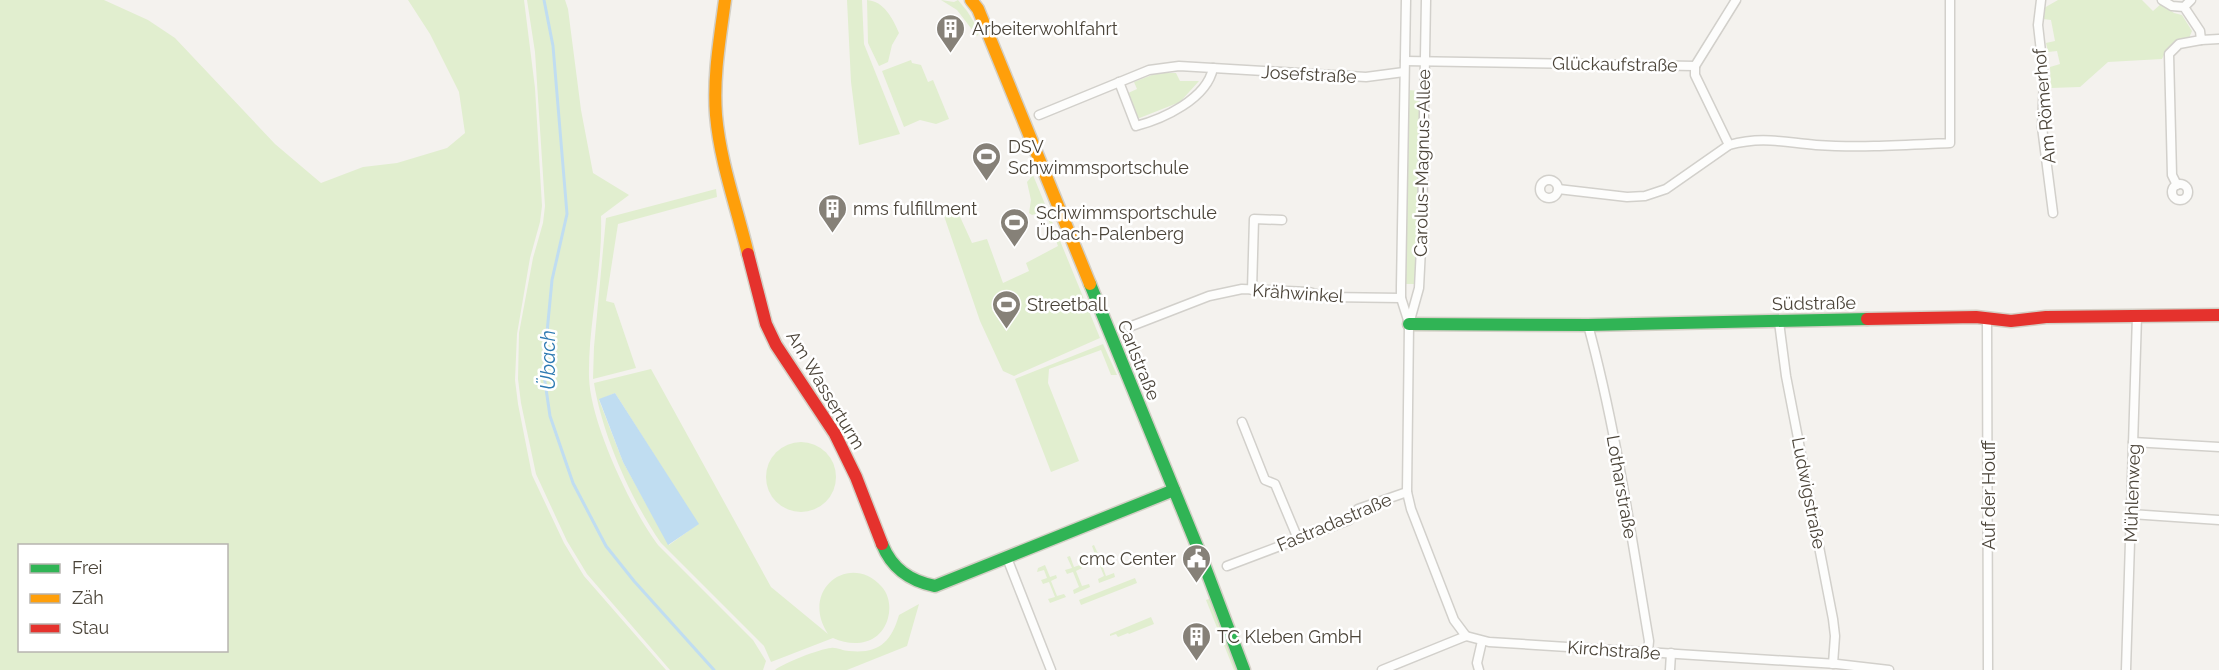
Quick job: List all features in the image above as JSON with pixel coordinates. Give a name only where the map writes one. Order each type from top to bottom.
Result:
[{"type":"street","name":"Am Wasserturm","points":[[725,0],[716,66],[716,114],[723,164],[737,209],[766,324],[776,345],[835,434],[856,477],[886,554],[907,578],[936,586],[1174,490]]},
{"type":"street","name":"Carlstraße","points":[[970,0],[978,9],[986,28],[1174,490],[1244,670]]},
{"type":"street","name":"Carolus-Magnus-Allee","points":[[1406,0],[1401,298],[1409,324]]},
{"type":"street","name":"Carolus-Magnus-Allee","points":[[1426,0],[1419,288],[1409,324],[1407,492],[1412,513],[1454,620],[1466,636]]},
{"type":"street","points":[[1695,66],[1736,0]]},
{"type":"street","points":[[1558,189],[1627,197],[1645,196],[1666,189],[1729,146],[1749,140],[1783,140],[1816,145],[1860,146],[1950,143],[1950,0]]},
{"type":"street","name":"Am Römerhof","points":[[2041,0],[2038,27],[2044,78],[2042,127],[2053,213]]},
{"type":"street","points":[[2162,0],[2172,6],[2184,7],[2191,0]]},
{"type":"street","points":[[2184,7],[2199,31],[2201,40]]},
{"type":"street","points":[[2177,184],[2172,175],[2169,54],[2179,44],[2219,39]]},
{"type":"street","name":"Glückaufstraße","points":[[1405,60],[1695,66],[1695,75],[1729,146]]},
{"type":"street","name":"Josefstraße","points":[[1039,115],[1154,69],[1179,66],[1365,77],[1404,72]]},
{"type":"street","points":[[1119,82],[1136,126],[1180,109],[1205,85],[1212,75],[1213,68]]},
{"type":"street","points":[[1252,290],[1254,219],[1282,220]]},
{"type":"street","name":"Krähwinkel","points":[[1129,327],[1209,296],[1242,289],[1310,292],[1329,297],[1401,298]]},
{"type":"street","name":"Südstraße","points":[[1409,324],[1588,325],[1976,317],[1987,320],[2219,315]]},
{"type":"street","name":"Mühlenweg","points":[[2126,670],[2137,316]]},
{"type":"street","name":"Auf der Houff","points":[[1987,320],[1988,670]]},
{"type":"street","name":"Ludwigstraße","points":[[1779,322],[1785,372],[1833,619],[1836,666]]},
{"type":"street","name":"Lotharstraße","points":[[1588,325],[1603,380],[1622,483],[1649,641],[1648,651]]},
{"type":"street","points":[[1242,422],[1265,480],[1275,484],[1298,539]]},
{"type":"street","points":[[2133,442],[2219,447]]},
{"type":"street","name":"Fastradastraße","points":[[1227,566],[1349,520],[1358,509],[1407,492]]},
{"type":"street","points":[[2131,514],[2219,520]]},
{"type":"street","points":[[1007,558],[1051,670]]},
{"type":"street","points":[[1382,670],[1466,636]]},
{"type":"street","name":"Kirchstraße","points":[[1466,636],[1482,641],[1648,651],[1889,670]]},
{"type":"street","points":[[1479,670],[1477,663],[1482,641]]},
{"type":"street","points":[[1670,670],[1671,654]]},
{"type":"green space","points":[[0,0],[104,0],[148,20],[175,38],[275,144],[321,183],[363,167],[397,163],[447,148],[465,133],[459,92],[430,34],[408,0],[524,0],[535,88],[542,206],[530,258],[517,334],[515,380],[532,475],[564,543],[584,576],[666,670],[0,670]]},
{"type":"green space","points":[[527,0],[565,0],[593,173],[629,195],[601,216],[600,256],[589,357],[589,377],[596,417],[604,440],[636,510],[658,545],[753,640],[766,661],[763,670],[670,670],[587,574],[567,541],[536,474],[518,379],[519,333],[545,206],[535,52]]},
{"type":"green space","points":[[847,0],[862,0],[864,44],[900,134],[859,145],[851,82]]},
{"type":"green space","points":[[867,0],[883,7],[899,33],[892,45],[888,62],[879,66],[868,43]]},
{"type":"green space","points":[[941,0],[954,2],[958,0],[980,32],[977,36],[957,10]]},
{"type":"green space","points":[[2058,0],[2142,0],[2153,11],[2161,4],[2174,13],[2182,15],[2192,31],[2189,38],[2180,40],[2169,47],[2162,59],[2108,62],[2080,87],[2051,88],[2050,67],[2060,64],[2057,51],[2048,52],[2046,43],[2055,41],[2051,20],[2043,19],[2044,8]]},
{"type":"green space","points":[[911,60],[912,63],[921,65],[928,82],[933,80],[949,119],[936,124],[920,120],[904,127],[882,71]]},
{"type":"green space","points":[[1157,73],[1176,73],[1180,81],[1199,81],[1180,102],[1137,119],[1126,94],[1137,89],[1134,82]]},
{"type":"green space","points":[[1408,90],[1420,91],[1417,284],[1406,284]]},
{"type":"green space","points":[[1033,175],[1100,338],[1014,376],[1003,371],[980,321],[943,213],[956,208],[972,243],[987,239],[1003,283],[1029,271],[1026,263],[1058,246],[1047,216],[1041,212],[1032,215],[1029,213],[1031,200],[1027,182]]},
{"type":"green space","points":[[716,189],[717,197],[618,224],[606,301],[614,303],[636,368],[593,379],[606,218]]},
{"type":"green space","points":[[1103,344],[1117,375],[1111,375],[1101,350],[1049,369],[1048,383],[1079,461],[1051,472],[1015,379]]},
{"type":"green space","points":[[651,369],[771,587],[828,634],[821,618],[820,603],[824,590],[843,574],[856,573],[869,577],[882,587],[889,601],[888,618],[880,634],[866,642],[858,643],[833,638],[771,662],[764,646],[661,543],[650,526],[619,466],[604,423],[594,383]],"holes":[[[615,393],[698,524],[669,545],[623,462],[599,400]]]},
{"type":"green space","points":[[801,442],[814,445],[826,452],[833,464],[836,477],[833,490],[826,502],[814,509],[801,512],[788,509],[776,502],[769,490],[766,477],[769,464],[776,452],[788,445]]},
{"type":"green space","points":[[1094,545],[1099,556],[1105,554],[1106,558],[1100,560],[1106,576],[1114,573],[1115,577],[1099,583],[1098,579],[1104,576],[1098,561],[1092,563],[1090,560],[1096,557],[1092,546]]},
{"type":"green space","points":[[1070,556],[1074,567],[1080,565],[1082,568],[1076,571],[1082,586],[1089,584],[1090,587],[1074,594],[1073,590],[1079,587],[1073,572],[1067,574],[1065,570],[1072,568],[1067,557]]},
{"type":"green space","points":[[1045,565],[1050,577],[1056,575],[1057,578],[1051,581],[1057,596],[1064,594],[1066,597],[1050,603],[1048,599],[1055,597],[1049,582],[1043,584],[1041,580],[1047,578],[1044,570],[1037,572],[1038,568]]},
{"type":"green space","points":[[1135,578],[1137,583],[1081,605],[1079,600]]},
{"type":"green space","points":[[1211,598],[1240,670],[1234,670],[1206,600]]},
{"type":"green space","points":[[919,604],[907,646],[847,670],[775,670],[794,660],[826,649],[868,651],[882,645],[892,633],[899,615]]},
{"type":"green space","points":[[1151,617],[1154,624],[1118,637],[1116,634],[1110,636],[1110,634]]},
{"type":"water","points":[[615,393],[699,524],[668,545],[623,462],[599,399]]},
{"type":"waterway","name":"Übach","points":[[544,0],[553,46],[567,214],[552,280],[546,343],[544,375],[550,416],[573,483],[606,546],[634,581],[714,670]]},
{"type":"traffic: fast","points":[[1090,284],[1199,551],[1244,670]]},
{"type":"traffic: fast","points":[[1409,324],[1588,325],[1867,319]]},
{"type":"traffic: fast","points":[[882,544],[891,560],[903,572],[918,581],[935,586],[1174,490]]},
{"type":"traffic: slow","points":[[725,0],[716,71],[716,115],[725,168],[748,254]]},
{"type":"traffic: slow","points":[[971,0],[978,9],[1090,284]]},
{"type":"traffic: jam","points":[[748,254],[766,324],[776,345],[835,434],[856,477],[882,544]]},
{"type":"traffic: jam","points":[[1867,319],[1976,317],[2011,321],[2046,317],[2219,315]]},
{"type":"place","name":"Arbeiterwohlfahrt","points":[[951,54]]},
{"type":"place","name":"DSV Schwimmsportschule","points":[[987,182]]},
{"type":"place","name":"nms fulfillment","points":[[832,234]]},
{"type":"place","name":"Schwimmsportschule Übach-Palenberg","points":[[1015,248]]},
{"type":"place","name":"Streetball","points":[[1006,330]]},
{"type":"place","name":"cmc Center","points":[[1197,584]]},
{"type":"place","name":"TC Kleben GmbH","points":[[1196,662]]}]
